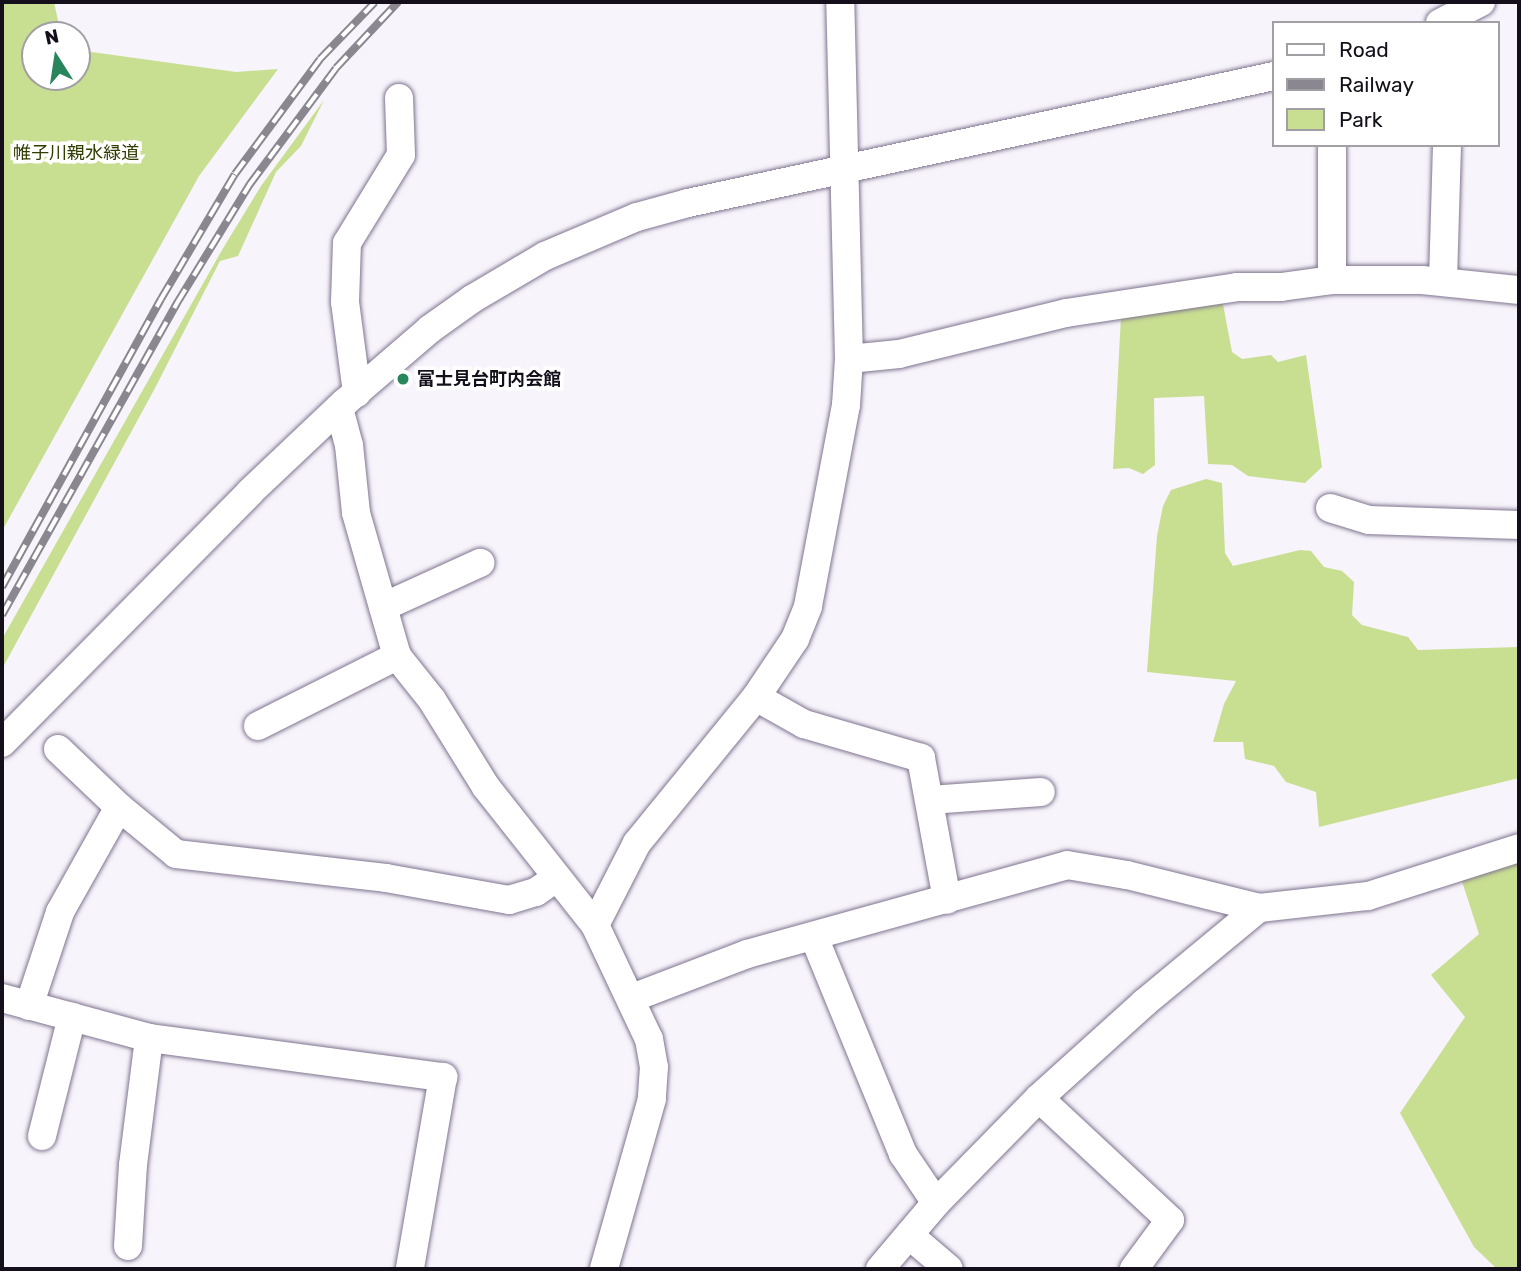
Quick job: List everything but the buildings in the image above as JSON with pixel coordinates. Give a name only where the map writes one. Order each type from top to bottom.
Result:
[{"type":"street","points":[[595,925],[637,842],[756,697],[795,639],[808,606],[846,405],[849,359],[842,169],[840,2]]},
{"type":"street","points":[[1448,21],[1481,2]]},
{"type":"street","points":[[2,743],[31,724],[250,492],[348,401],[430,329],[472,299],[545,256],[637,217],[842,169],[1272,76]]},
{"type":"street","points":[[399,98],[401,155],[347,243],[345,302],[349,445],[356,513],[397,656],[432,700],[486,787],[595,925],[632,998],[649,1039],[654,1068],[652,1099],[604,1269]]},
{"type":"street","points":[[1332,147],[1332,280]]},
{"type":"street","points":[[1443,280],[1447,147]]},
{"type":"street","points":[[849,359],[899,354],[1066,313],[1237,287],[1280,287],[1332,280],[1443,280],[1519,290]]},
{"type":"street","points":[[1330,508],[1369,520],[1519,525]]},
{"type":"street","points":[[383,607],[480,562]]},
{"type":"street","points":[[258,726],[397,656]]},
{"type":"street","points":[[756,697],[804,724],[921,758],[947,900]]},
{"type":"street","points":[[58,749],[119,807],[176,854],[372,876],[509,900],[536,892],[556,878]]},
{"type":"street","points":[[930,800],[1041,792]]},
{"type":"street","points":[[29,1006],[60,912],[119,807]]},
{"type":"street","points":[[632,998],[747,954],[1067,865],[1127,875],[1259,908],[1368,896],[1519,848]]},
{"type":"street","points":[[880,1269],[936,1203],[1039,1098],[1144,1003],[1259,908]]},
{"type":"street","points":[[814,937],[903,1154],[936,1203]]},
{"type":"street","points":[[2,998],[149,1038],[443,1077],[410,1269]]},
{"type":"street","points":[[41,1136],[72,1017]]},
{"type":"street","points":[[128,1246],[133,1165],[149,1038]]},
{"type":"street","points":[[1039,1098],[1170,1220],[1134,1269]]},
{"type":"street","points":[[909,1235],[948,1269]]},
{"type":"green space","name":"帷子川親水緑道","points":[[2,2],[54,2],[58,21],[21,21],[21,91],[91,91],[91,52],[236,72],[278,69],[199,176],[2,531]]},
{"type":"green space","points":[[324,100],[301,146],[276,172],[238,256],[220,261],[154,390],[2,669],[2,639],[222,250],[261,186]]},
{"type":"green space","points":[[1222,299],[1232,352],[1242,359],[1271,355],[1278,362],[1306,355],[1322,467],[1305,483],[1248,476],[1232,465],[1208,464],[1204,396],[1154,398],[1155,465],[1143,474],[1129,468],[1113,469],[1121,316]]},
{"type":"green space","points":[[1206,479],[1222,483],[1225,553],[1233,566],[1300,550],[1311,551],[1324,567],[1342,571],[1354,582],[1352,615],[1362,625],[1408,637],[1418,650],[1519,647],[1519,778],[1319,827],[1316,792],[1286,782],[1274,766],[1245,759],[1243,742],[1213,742],[1224,704],[1236,681],[1147,672],[1157,536],[1163,506],[1171,490]]},
{"type":"green space","points":[[1519,854],[1519,1269],[1497,1269],[1474,1247],[1400,1113],[1465,1017],[1431,975],[1479,934],[1460,875]]},
{"type":"railway","points":[[2,587],[161,299],[235,174],[320,59],[375,2]]},
{"type":"railway","points":[[2,615],[177,303],[250,184],[336,68],[398,2]]},
{"type":"place","name":"富士見台町内会館","points":[[403,379]]}]
